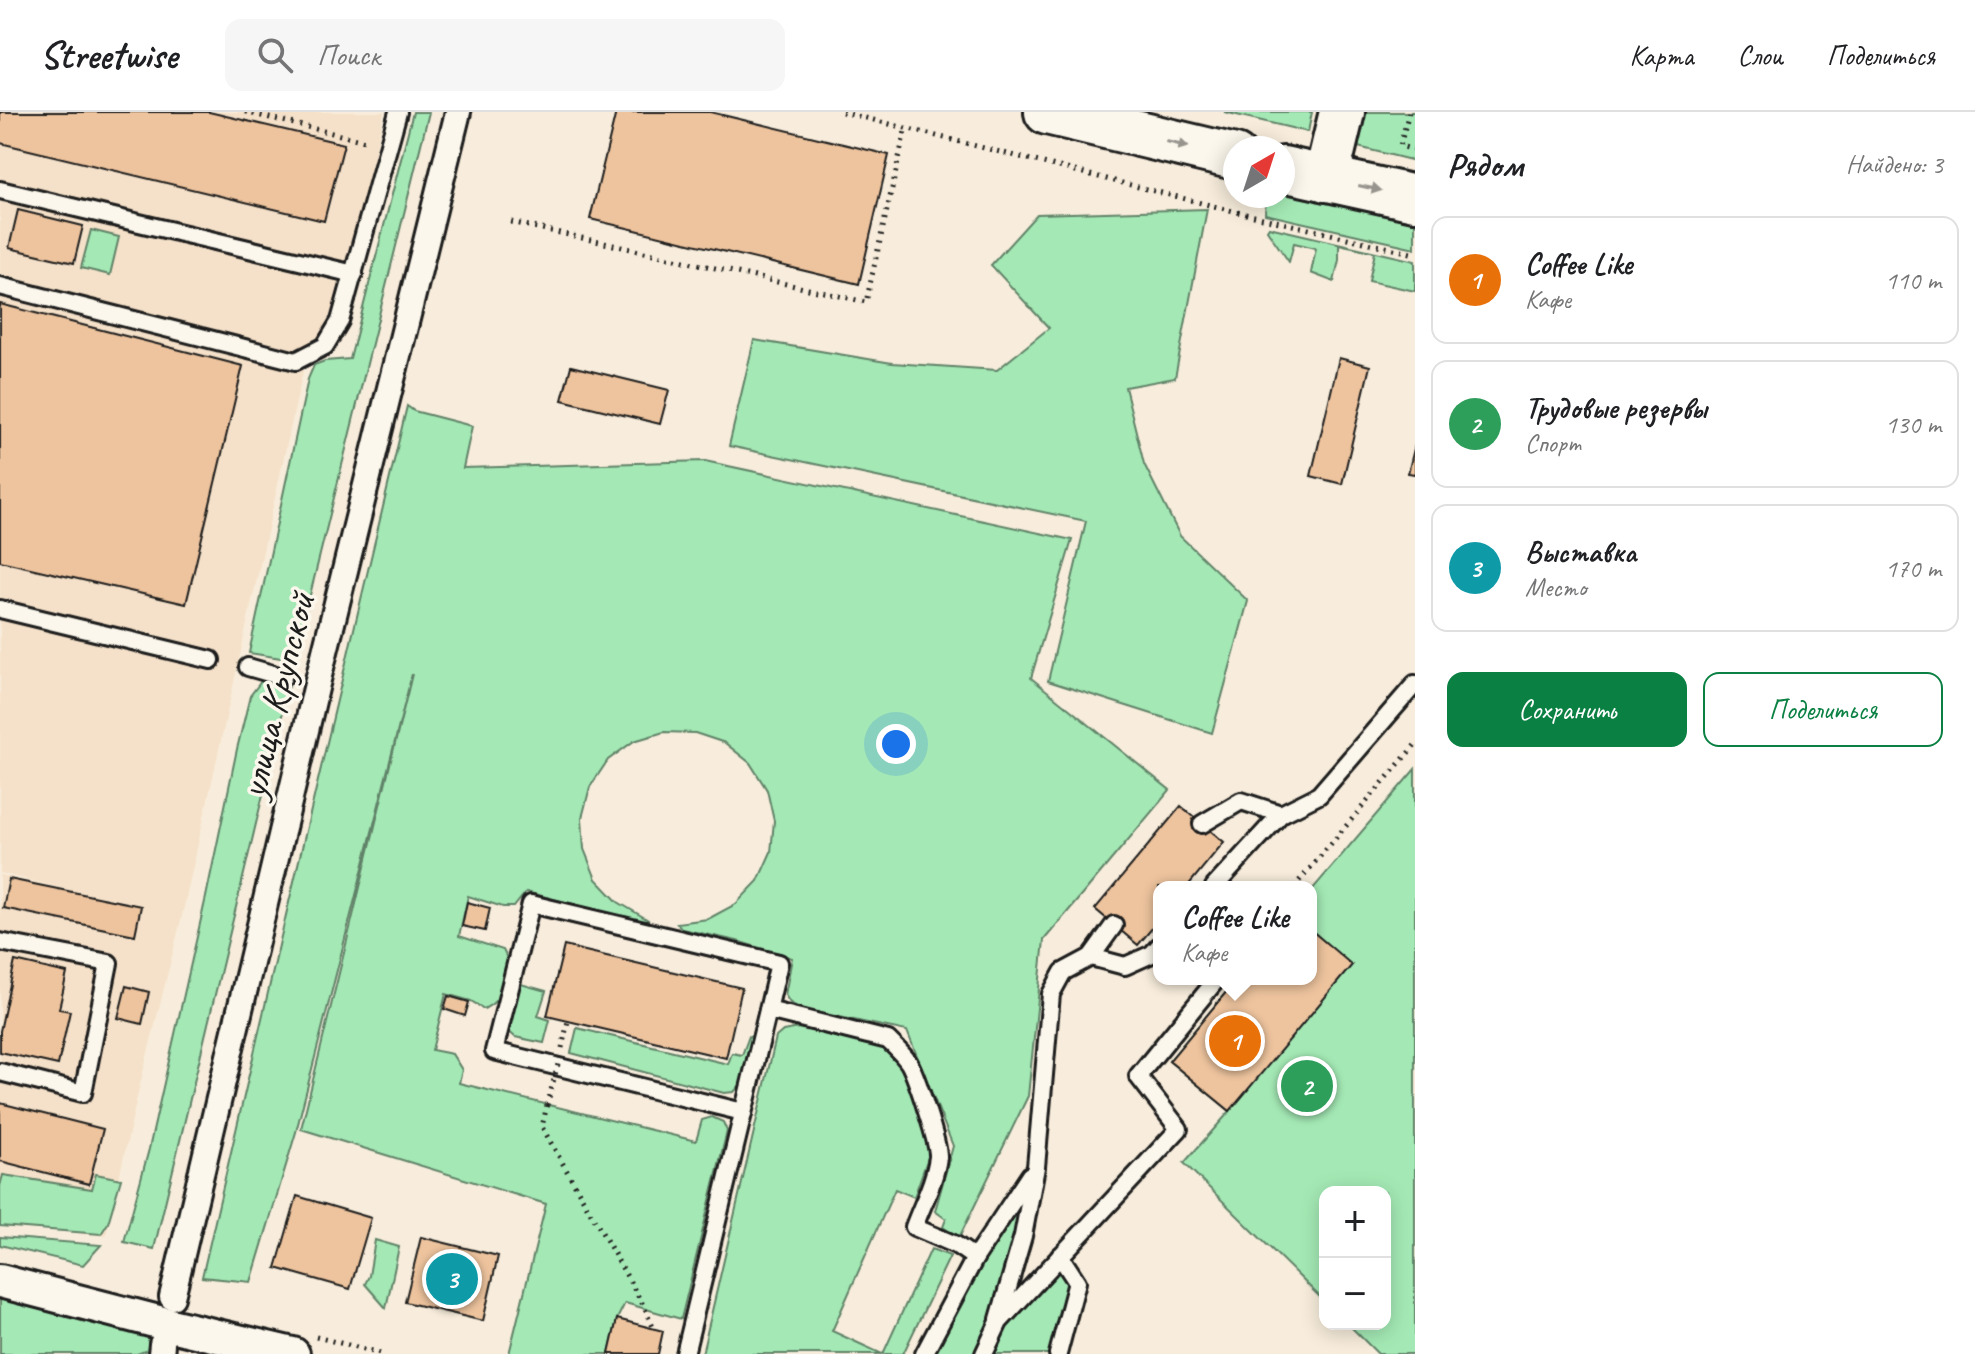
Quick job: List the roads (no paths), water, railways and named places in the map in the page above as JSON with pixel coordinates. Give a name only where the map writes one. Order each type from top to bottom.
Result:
[{"type":"main road","points":[[1047,112],[1223,154]]},
{"type":"main road","points":[[1326,179],[1342,112]]},
{"type":"main road","points":[[1295,172],[1415,198]]},
{"type":"street","name":"улица Крупской","points":[[172,1297],[309,714],[458,112]]},
{"type":"street","points":[[0,1281],[293,1354]]},
{"type":"lane","points":[[0,286],[296,361],[325,346],[340,321],[398,112]]},
{"type":"lane","points":[[0,190],[354,274]]},
{"type":"lane","points":[[0,609],[211,660]]},
{"type":"lane","points":[[248,667],[283,677]]},
{"type":"lane","points":[[1220,881],[1281,814],[1319,795],[1415,684]]},
{"type":"lane","points":[[1202,824],[1241,801],[1281,814]]},
{"type":"lane","points":[[685,1354],[779,963],[531,904],[494,1051],[743,1112]]},
{"type":"lane","points":[[984,1354],[999,1322],[1023,1236],[1036,1167],[1051,994],[1063,972],[1091,957],[1114,925]]},
{"type":"lane","points":[[0,942],[109,963],[83,1093],[0,1072]]},
{"type":"lane","points":[[1091,957],[1125,966],[1153,953]]},
{"type":"lane","points":[[999,1322],[1179,1129],[1138,1076],[1212,985]]},
{"type":"lane","points":[[768,1010],[888,1040],[901,1053],[911,1066],[938,1155],[914,1227],[956,1245],[975,1258]]},
{"type":"lane","points":[[924,1354],[975,1258],[1036,1167]]},
{"type":"lane","points":[[1058,1354],[1077,1282],[1060,1256]]},
{"type":"place","name":"Coffee Like","points":[[1235,1041]]},
{"type":"place","name":"Трудовые резервы","points":[[1307,1086]]},
{"type":"place","name":"Выставка","points":[[452,1279]]}]
